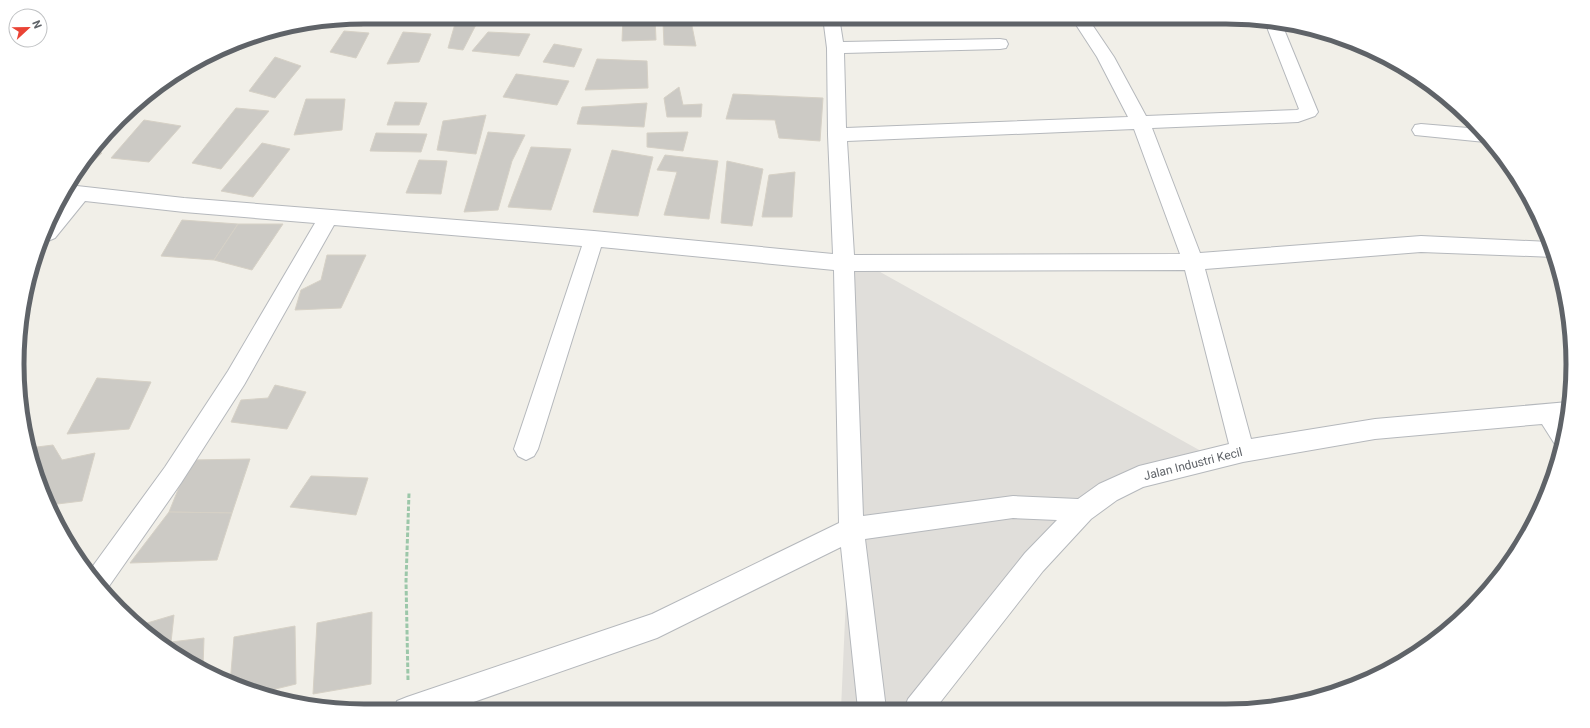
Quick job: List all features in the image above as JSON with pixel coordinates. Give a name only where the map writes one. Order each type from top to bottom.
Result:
[{"type":"street","points":[[832,24],[835,48],[837,135],[844,263],[851,529],[871,704]]},
{"type":"street","points":[[1084,24],[1105,57],[1141,124],[1193,262],[1243,451]]},
{"type":"street","points":[[837,135],[1141,124],[1298,116],[1310,112],[1275,28]]},
{"type":"street","points":[[835,48],[1000,44]]},
{"type":"street","points":[[1421,130],[1477,135]]},
{"type":"street","points":[[58,215],[71,194],[184,205],[594,239],[844,263],[1193,262],[1421,244],[1546,250]]},
{"type":"street","points":[[100,578],[173,475],[236,378],[329,216]]},
{"type":"street","points":[[526,449],[594,239]]},
{"type":"street","points":[[1558,413],[1560,423]]},
{"type":"street","name":"Jalan Industri Kecil","points":[[922,704],[1034,562],[1082,511],[1108,492],[1139,477],[1243,451],[1375,428],[1558,413]]},
{"type":"street","points":[[429,704],[657,626],[851,529],[1013,508],[1049,508],[1082,511]]},
{"type":"path","points":[[408,704],[406,581],[409,493]]},
{"type":"shaded area","points":[[839,249],[1226,465],[1139,477],[1034,562],[920,704],[841,704],[849,530]]},
{"type":"building","points":[[363,24],[362,26],[338,25]]},
{"type":"building","points":[[455,24],[476,24],[463,50],[448,48]]},
{"type":"building","points":[[623,24],[655,24],[656,40],[622,41]]},
{"type":"building","points":[[663,24],[692,24],[696,46],[664,45]]},
{"type":"building","points":[[344,31],[369,33],[356,58],[330,52]]},
{"type":"building","points":[[403,32],[431,34],[419,62],[387,64]]},
{"type":"building","points":[[488,32],[530,34],[519,56],[472,51]]},
{"type":"building","points":[[554,44],[582,49],[574,67],[543,62]]},
{"type":"building","points":[[275,57],[301,66],[275,98],[249,91]]},
{"type":"building","points":[[597,59],[647,61],[648,88],[585,90]]},
{"type":"building","points":[[516,74],[569,81],[557,105],[503,97]]},
{"type":"building","points":[[679,87],[683,105],[702,104],[701,117],[667,117],[664,98]]},
{"type":"building","points":[[733,94],[823,98],[820,141],[779,138],[775,120],[726,119]]},
{"type":"building","points":[[306,99],[345,99],[342,130],[294,135]]},
{"type":"building","points":[[395,102],[427,103],[419,125],[387,125]]},
{"type":"building","points":[[647,103],[644,127],[577,124],[582,107]]},
{"type":"building","points":[[236,108],[269,111],[221,169],[192,163]]},
{"type":"building","points":[[486,115],[476,154],[437,150],[443,121]]},
{"type":"building","points":[[144,120],[181,126],[149,162],[111,158]]},
{"type":"building","points":[[488,132],[525,135],[512,161],[498,210],[464,212]]},
{"type":"building","points":[[688,132],[683,151],[647,147],[647,133]]},
{"type":"building","points":[[376,133],[427,134],[421,152],[370,151]]},
{"type":"building","points":[[262,143],[290,149],[253,197],[221,191]]},
{"type":"building","points":[[531,147],[571,149],[551,210],[508,207]]},
{"type":"building","points":[[612,150],[653,157],[638,216],[593,212]]},
{"type":"building","points":[[98,152],[102,153],[86,168]]},
{"type":"building","points":[[665,155],[718,161],[709,219],[664,215],[677,172],[657,170]]},
{"type":"building","points":[[419,160],[447,161],[441,194],[406,193]]},
{"type":"building","points":[[727,161],[763,169],[752,226],[721,223]]},
{"type":"building","points":[[795,172],[792,217],[762,217],[769,175]]},
{"type":"building","points":[[182,220],[238,224],[214,260],[161,256]]},
{"type":"building","points":[[238,224],[283,224],[252,270],[214,260]]},
{"type":"building","points":[[327,255],[366,255],[341,308],[295,310],[301,290],[321,280]]},
{"type":"building","points":[[97,378],[151,382],[129,429],[67,434]]},
{"type":"building","points":[[275,385],[306,392],[287,429],[231,422],[241,400],[268,398]]},
{"type":"building","points":[[53,445],[62,460],[95,453],[82,501],[55,504],[42,473],[35,447]]},
{"type":"building","points":[[250,459],[232,513],[169,512],[190,460]]},
{"type":"building","points":[[311,476],[368,478],[356,515],[290,507]]},
{"type":"building","points":[[169,512],[232,513],[217,560],[130,563]]},
{"type":"building","points":[[372,612],[371,684],[313,694],[317,623]]},
{"type":"building","points":[[174,615],[171,642],[204,638],[203,663],[175,647],[145,624]]},
{"type":"building","points":[[295,626],[296,684],[270,690],[231,676],[234,637]]}]
